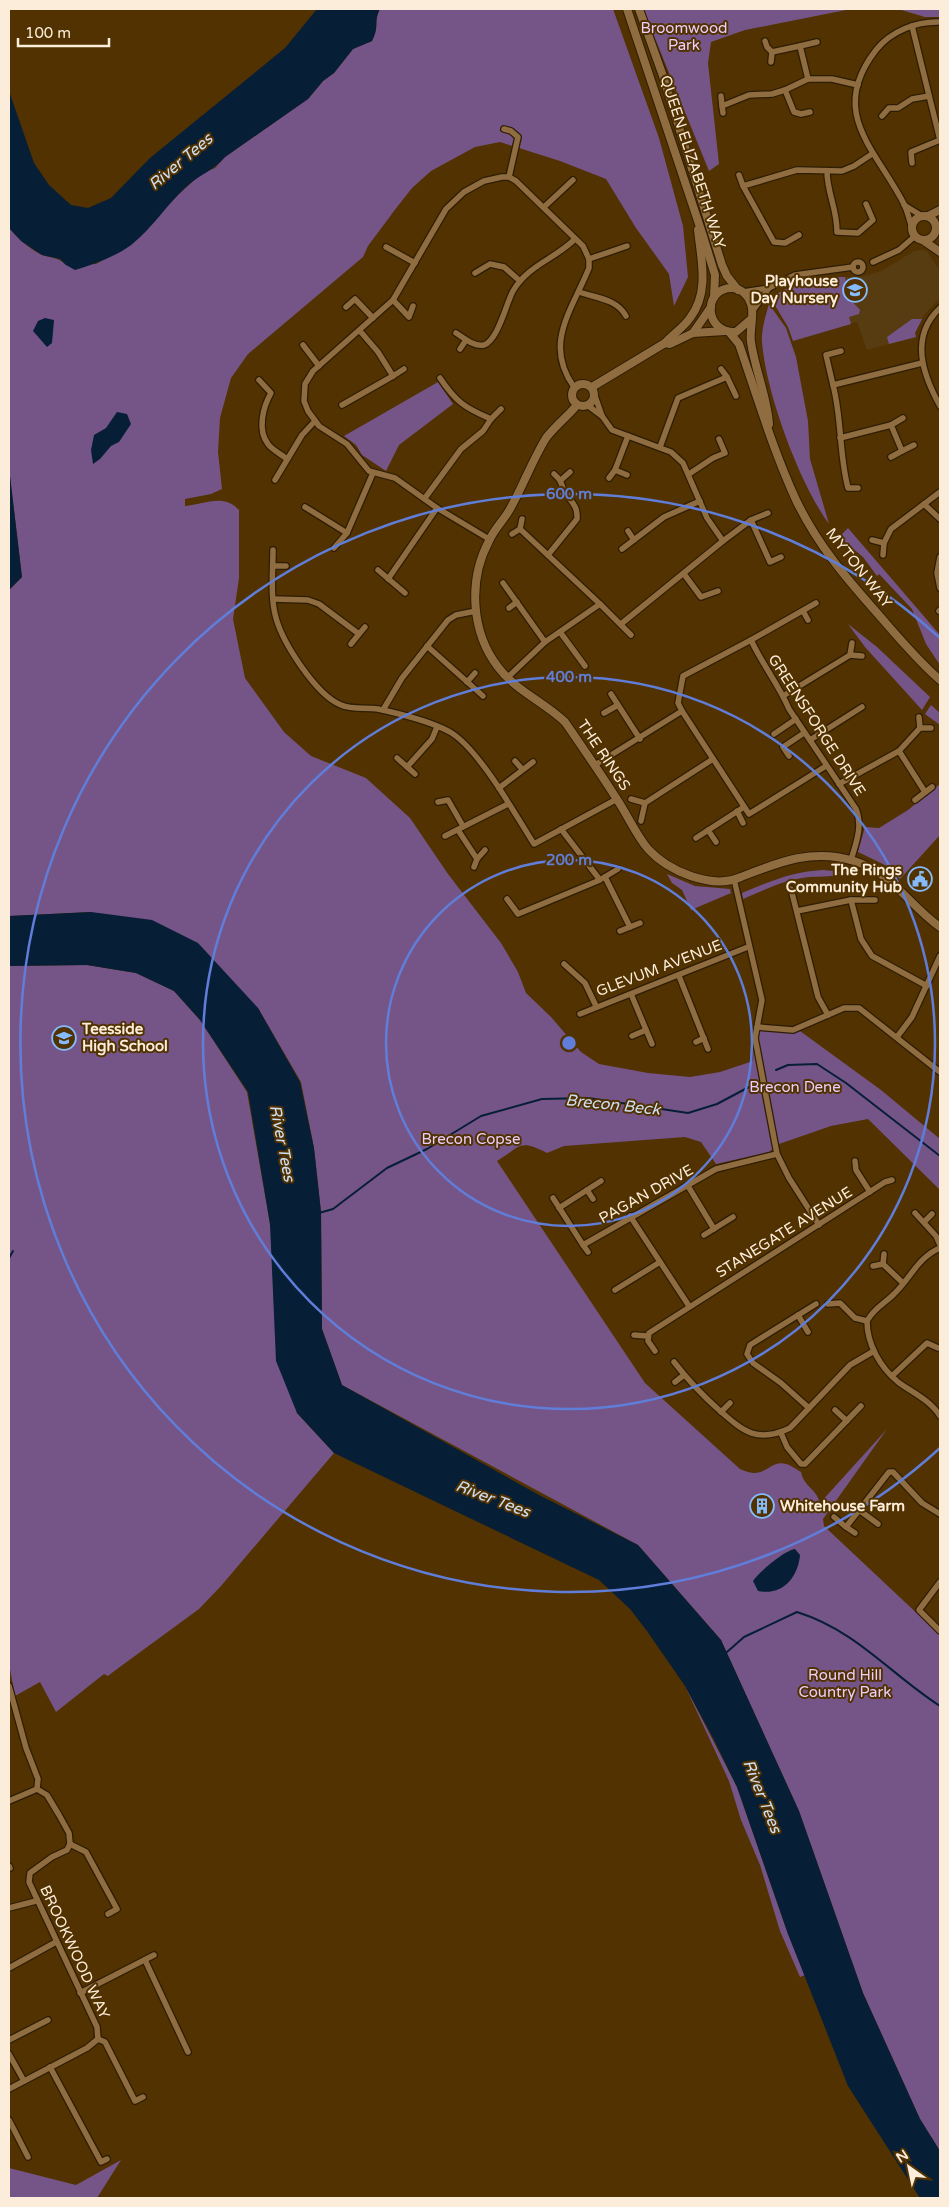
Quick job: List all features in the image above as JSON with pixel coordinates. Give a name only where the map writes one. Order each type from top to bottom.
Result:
[{"type":"street","name":"QUEEN ELIZABETH WAY","points":[[627,9],[653,80],[715,275],[714,297]]},
{"type":"street","name":"QUEEN ELIZABETH WAY","points":[[639,9],[663,76],[722,265],[727,276],[741,291]]},
{"type":"street","points":[[914,237],[904,205],[863,137],[857,118],[856,100],[858,85],[868,61],[878,48],[894,34],[912,26],[940,22]]},
{"type":"street","points":[[912,26],[940,140],[911,152],[912,163]]},
{"type":"street","points":[[765,41],[772,52],[771,62]]},
{"type":"street","points":[[772,52],[817,42]]},
{"type":"street","points":[[800,46],[808,79]]},
{"type":"street","points":[[722,106],[749,95],[772,94],[785,90],[808,79],[832,79],[858,85]]},
{"type":"street","points":[[785,90],[794,112],[801,114],[810,112]]},
{"type":"street","points":[[722,96],[723,113]]},
{"type":"street","points":[[882,116],[889,108],[898,108],[908,101],[928,96]]},
{"type":"street","points":[[504,129],[511,131],[518,137],[509,177]]},
{"type":"street","points":[[743,186],[797,170],[842,171],[854,166],[872,154]]},
{"type":"street","points":[[827,171],[827,182],[837,213],[838,232],[858,233],[873,220],[866,204]]},
{"type":"street","points":[[739,174],[743,186],[774,242],[785,243],[799,235]]},
{"type":"street","points":[[489,539],[437,508],[395,478],[373,473],[362,463],[347,444],[319,426],[308,411],[304,401],[305,384],[319,366],[360,332],[393,300],[438,220],[452,202],[464,192],[495,177],[509,177],[522,185],[582,246],[589,259],[589,268],[562,332],[559,345],[562,366],[574,387],[572,395],[577,405],[587,406],[602,416]]},
{"type":"street","points":[[544,207],[573,180]]},
{"type":"street","points":[[904,205],[925,216],[937,226],[940,240]]},
{"type":"street","points":[[911,225],[914,220],[940,210]]},
{"type":"street","points":[[592,387],[664,343],[690,319],[699,302],[703,280],[697,223]]},
{"type":"street","points":[[924,241],[933,236],[937,226]]},
{"type":"street","points":[[914,237],[924,241],[940,252]]},
{"type":"street","points":[[873,262],[899,250],[914,237]]},
{"type":"street","points":[[456,333],[477,345],[492,340],[513,292],[520,281],[541,262],[565,249],[575,239]]},
{"type":"street","points":[[589,259],[627,246]]},
{"type":"street","points":[[386,247],[415,263]]},
{"type":"street","points":[[474,273],[490,264],[504,267],[520,281]]},
{"type":"street","points":[[727,332],[716,324],[711,316],[714,297],[724,290],[741,291],[769,288],[796,275],[853,267]]},
{"type":"street","points":[[664,343],[670,344],[693,333],[727,332],[742,329],[769,288]]},
{"type":"street","points":[[741,291],[748,297],[751,316]]},
{"type":"street","points":[[580,292],[612,302],[622,308],[626,316]]},
{"type":"street","points":[[346,307],[355,299],[373,318]]},
{"type":"street","points":[[393,300],[409,317]]},
{"type":"street","points":[[407,324],[413,306]]},
{"type":"street","points":[[693,333],[711,307]]},
{"type":"street","points":[[939,402],[928,383],[922,363],[921,347],[925,330],[940,308]]},
{"type":"street","name":"MYTON WAY","points":[[751,316],[751,342],[768,414],[769,429]]},
{"type":"street","points":[[360,332],[378,352],[393,376]]},
{"type":"street","name":"MYTON WAY","points":[[727,332],[739,344],[783,470],[796,501],[821,546],[839,570],[910,650],[940,680]]},
{"type":"street","points":[[460,350],[466,340]]},
{"type":"street","points":[[303,344],[319,366]]},
{"type":"street","points":[[841,351],[826,355],[839,407],[840,438],[848,488],[858,488]]},
{"type":"street","points":[[833,385],[922,363]]},
{"type":"street","points":[[342,405],[404,369]]},
{"type":"street","points":[[722,369],[736,396]]},
{"type":"street","points":[[660,447],[678,398],[727,377]]},
{"type":"street","points":[[440,378],[458,402],[470,411],[491,419]]},
{"type":"street","points":[[259,380],[271,393],[264,404],[264,438],[269,446],[287,459]]},
{"type":"street","points":[[446,387],[453,382]]},
{"type":"street","points":[[574,387],[585,383],[592,387],[602,416],[612,430],[660,447],[678,458],[689,474],[712,527],[723,540]]},
{"type":"street","points":[[587,406],[595,396]]},
{"type":"street","name":"THE RINGS","points":[[577,405],[547,437],[509,510],[489,539],[478,568],[476,611],[489,654],[508,678],[565,722],[617,798],[648,848],[673,869],[701,878],[734,879],[798,857],[830,855],[851,860],[881,873],[897,886],[928,919],[940,927]]},
{"type":"street","points":[[425,498],[461,449],[483,431],[501,409]]},
{"type":"street","points":[[840,438],[891,425],[903,418]]},
{"type":"street","points":[[275,480],[287,459],[315,420]]},
{"type":"street","points":[[891,425],[902,451]]},
{"type":"street","points":[[609,478],[615,470],[628,436]]},
{"type":"street","points":[[689,474],[713,458],[725,453],[719,439]]},
{"type":"street","points":[[891,457],[914,445]]},
{"type":"street","points":[[615,470],[627,475]]},
{"type":"street","points":[[561,480],[570,472]]},
{"type":"street","points":[[334,548],[346,533],[373,473]]},
{"type":"street","points":[[548,555],[577,519],[576,506],[566,494],[561,480],[554,474]]},
{"type":"street","points":[[883,555],[884,543],[891,529],[940,492]]},
{"type":"street","points":[[622,549],[664,517],[700,501]]},
{"type":"street","points":[[924,504],[940,519]]},
{"type":"street","points":[[305,507],[346,533]]},
{"type":"street","points":[[388,579],[437,508]]},
{"type":"street","points":[[621,624],[723,540],[751,520],[768,513]]},
{"type":"street","points":[[512,534],[520,529],[522,520]]},
{"type":"street","points":[[751,520],[770,562],[781,557]]},
{"type":"street","points":[[520,529],[631,635]]},
{"type":"street","points":[[628,531],[634,540]]},
{"type":"street","points":[[872,540],[884,543]]},
{"type":"street","points":[[273,550],[273,599],[276,618],[284,637],[316,685],[340,706],[383,710],[437,727],[463,741],[499,788],[534,844],[617,798]]},
{"type":"street","points":[[940,557],[936,574],[940,588]]},
{"type":"street","points":[[273,566],[286,566]]},
{"type":"street","points":[[378,570],[405,593]]},
{"type":"street","points":[[684,574],[701,597],[718,591]]},
{"type":"street","points":[[503,583],[545,642]]},
{"type":"street","points":[[273,599],[308,600],[319,604],[359,634]]},
{"type":"street","points":[[509,608],[516,602]]},
{"type":"street","points":[[816,603],[683,676],[678,703],[749,814],[826,766]]},
{"type":"street","points":[[508,678],[545,642],[600,604]]},
{"type":"street","points":[[383,710],[402,678],[448,620],[456,615],[476,611]]},
{"type":"street","points":[[803,611],[808,620]]},
{"type":"street","points":[[351,644],[365,628]]},
{"type":"street","points":[[560,632],[585,666]]},
{"type":"street","name":"GREENSFORGE DRIVE","points":[[751,640],[760,661],[796,720],[860,818],[859,830],[851,860]]},
{"type":"street","points":[[850,655],[852,643]]},
{"type":"street","points":[[427,646],[483,696]]},
{"type":"street","points":[[783,696],[850,655],[862,656]]},
{"type":"street","points":[[467,682],[476,673]]},
{"type":"street","points":[[611,694],[640,739]]},
{"type":"street","points":[[604,713],[618,705]]},
{"type":"street","points":[[810,740],[862,707]]},
{"type":"street","points":[[595,765],[640,739],[682,711]]},
{"type":"street","points":[[919,717],[920,728]]},
{"type":"street","points":[[774,734],[796,720]]},
{"type":"street","points":[[407,767],[432,739],[437,727]]},
{"type":"street","points":[[839,784],[899,750],[920,728],[931,728]]},
{"type":"street","points":[[789,756],[783,747],[804,733]]},
{"type":"street","points":[[899,750],[925,792]]},
{"type":"street","points":[[397,758],[415,774]]},
{"type":"street","points":[[641,821],[645,803],[713,759]]},
{"type":"street","points":[[515,761],[522,769]]},
{"type":"street","points":[[499,788],[533,762]]},
{"type":"street","points":[[915,800],[932,787]]},
{"type":"street","points":[[438,802],[448,800],[454,794]]},
{"type":"street","points":[[631,799],[645,803]]},
{"type":"street","points":[[448,800],[460,828],[477,859]]},
{"type":"street","points":[[446,836],[508,804]]},
{"type":"street","points":[[696,838],[744,807]]},
{"type":"street","points":[[737,812],[743,823]]},
{"type":"street","points":[[562,829],[602,879],[630,927]]},
{"type":"street","points":[[708,830],[716,842]]},
{"type":"street","points":[[474,867],[477,859],[485,850]]},
{"type":"street","points":[[507,899],[518,914],[602,879],[618,869]]},
{"type":"street","points":[[734,879],[748,947],[762,1000],[756,1038],[777,1154],[789,1178],[819,1225]]},
{"type":"street","points":[[791,889],[818,997],[828,1015]]},
{"type":"street","points":[[797,911],[851,900],[875,900]]},
{"type":"street","points":[[851,900],[861,939],[872,956],[927,986]]},
{"type":"street","points":[[620,931],[640,923]]},
{"type":"street","name":"GLEVUM AVENUE","points":[[580,1014],[596,1006],[679,976],[748,947]]},
{"type":"street","points":[[897,1037],[912,1017],[940,956]]},
{"type":"street","points":[[564,964],[585,983],[596,1006]]},
{"type":"street","points":[[679,976],[708,1049]]},
{"type":"street","points":[[631,994],[652,1044]]},
{"type":"street","points":[[757,1027],[793,1030],[844,1008],[859,1008],[940,1072]]},
{"type":"street","points":[[632,1036],[646,1030]]},
{"type":"street","points":[[696,1042],[704,1038]]},
{"type":"street","name":"PAGAN DRIVE","points":[[583,1245],[630,1216],[724,1166],[777,1154]]},
{"type":"street","points":[[855,1161],[856,1170],[870,1192]]},
{"type":"street","name":"STANEGATE AVENUE","points":[[647,1336],[689,1306],[892,1180]]},
{"type":"street","points":[[559,1208],[601,1181]]},
{"type":"street","points":[[688,1186],[714,1229]]},
{"type":"street","points":[[587,1190],[592,1199]]},
{"type":"street","points":[[553,1198],[588,1252]]},
{"type":"street","points":[[915,1213],[936,1236],[940,1247],[920,1261],[894,1295],[876,1307],[867,1321],[867,1332],[874,1351],[892,1376],[923,1398],[939,1413]]},
{"type":"street","points":[[924,1222],[932,1214]]},
{"type":"street","points":[[630,1216],[689,1306]]},
{"type":"street","points":[[704,1235],[733,1218]]},
{"type":"street","points":[[883,1264],[884,1254]]},
{"type":"street","points":[[615,1290],[660,1262]]},
{"type":"street","points":[[883,1264],[903,1284]]},
{"type":"street","points":[[873,1266],[883,1264]]},
{"type":"street","points":[[840,1303],[842,1295]]},
{"type":"street","points":[[828,1304],[840,1303],[855,1318],[867,1321]]},
{"type":"street","points":[[809,1408],[782,1383],[753,1363],[747,1354],[750,1345],[816,1304]]},
{"type":"street","points":[[798,1316],[808,1332]]},
{"type":"street","points":[[634,1335],[647,1336],[655,1351]]},
{"type":"street","points":[[892,1376],[927,1343],[938,1348]]},
{"type":"street","points":[[674,1362],[684,1375],[740,1429],[750,1434],[763,1436],[781,1433],[790,1428],[850,1366],[874,1351]]},
{"type":"street","points":[[675,1382],[684,1375]]},
{"type":"street","points":[[722,1412],[730,1403]]},
{"type":"street","points":[[781,1433],[794,1458],[801,1464],[806,1464],[861,1406]]},
{"type":"street","points":[[835,1410],[847,1420]]},
{"type":"street","points":[[846,1527],[887,1473],[893,1472],[922,1503],[940,1514]]},
{"type":"street","points":[[859,1510],[878,1524]]},
{"type":"street","points":[[834,1517],[855,1533]]},
{"type":"street","points":[[940,1582],[919,1610],[940,1631]]},
{"type":"street","points":[[9,1686],[26,1748],[38,1779],[37,1789]]},
{"type":"street","points":[[9,1801],[37,1789],[47,1794],[69,1833],[70,1844],[86,1852],[117,1909],[108,1914]]},
{"type":"street","name":"BROOKWOOD WAY","points":[[70,1844],[67,1850],[52,1857],[30,1873],[29,1882],[36,1901],[97,2027],[98,2040]]},
{"type":"street","points":[[9,1908],[36,1901]]},
{"type":"street","points":[[9,1968],[56,1942]]},
{"type":"street","points":[[80,1992],[154,1955]]},
{"type":"street","points":[[145,1960],[187,2049],[179,2049]]},
{"type":"street","points":[[9,2040],[39,2028],[48,2020]]},
{"type":"street","points":[[9,2088],[94,2044],[98,2040],[105,2042],[135,2101],[143,2097]]},
{"type":"street","points":[[9,2054],[24,2081]]},
{"type":"street","points":[[50,2067],[101,2162],[107,2159]]},
{"type":"street","points":[[9,2120],[21,2150],[28,2157]]},
{"type":"shaded area","points":[[914,251],[927,251],[940,271],[940,298],[924,315],[915,333],[916,337],[867,350],[857,322],[793,341],[788,327],[770,297],[807,281],[822,277],[860,277],[881,271]]},
{"type":"green space","points":[[380,9],[613,9],[659,138],[683,226],[688,277],[674,306],[669,274],[636,228],[606,179],[560,161],[500,142],[475,147],[431,171],[412,188],[368,246],[363,257],[248,354],[231,378],[220,418],[218,452],[222,489],[211,494],[185,499],[185,506],[220,501],[227,502],[239,510],[239,578],[233,619],[245,678],[284,732],[311,756],[366,778],[410,818],[448,874],[501,943],[518,972],[526,993],[551,1017],[581,1052],[599,1064],[648,1073],[690,1077],[720,1072],[753,1061],[755,1024],[800,1031],[881,1090],[940,1139],[940,1190],[868,1119],[831,1126],[779,1144],[769,1152],[716,1164],[701,1142],[685,1137],[564,1146],[547,1153],[538,1148],[525,1145],[516,1148],[497,1161],[645,1383],[740,1469],[756,1473],[775,1464],[788,1465],[801,1472],[820,1503],[887,1429],[823,1519],[824,1526],[940,1635],[940,2151],[920,2119],[863,1993],[799,1811],[721,1640],[638,1545],[342,1385],[322,1329],[321,1212],[314,1148],[301,1082],[258,1008],[91,912],[9,916],[9,590],[22,577],[9,468],[9,228],[23,243],[36,252],[60,260],[66,265],[96,264],[131,245],[178,195],[201,174],[215,168],[225,157],[308,99],[323,81],[334,73],[353,49],[372,41],[376,32],[377,17]]},
{"type":"green space","name":"Broomwood Park","points":[[643,9],[851,9],[745,30],[711,42],[708,63],[719,164],[709,171]]},
{"type":"green space","points":[[898,9],[940,9],[940,17],[925,17]]},
{"type":"green space","points":[[822,277],[845,277],[849,298],[860,310],[859,314],[849,317],[851,324],[793,341],[788,327],[770,297],[790,287]]},
{"type":"green space","points":[[769,304],[786,328],[796,357],[808,421],[810,459],[829,524],[806,485],[796,462],[770,386],[762,342]]},
{"type":"green space","points":[[912,319],[922,319],[915,333],[916,337],[889,344],[887,337]]},
{"type":"green space","points":[[438,382],[453,404],[399,445],[386,471],[362,455],[356,445],[344,436]]},
{"type":"green space","points":[[848,528],[940,635],[940,665],[926,644],[912,609],[879,574],[877,576],[863,557],[839,537]]},
{"type":"green space","points":[[848,624],[877,647],[930,697],[922,710],[865,647]]},
{"type":"green space","points":[[931,705],[940,713],[940,725],[925,714]]},
{"type":"green space","points":[[940,784],[940,835],[900,879],[887,866],[858,852],[865,827],[879,828],[908,810]]},
{"type":"green space","points":[[823,870],[844,872],[829,876],[807,877],[787,881],[743,899],[742,893],[772,881],[791,875]]},
{"type":"green space","points":[[667,874],[695,886],[730,889],[731,893],[691,910],[682,890],[672,883]]},
{"type":"green space","points":[[87,965],[136,973],[174,991],[200,1020],[247,1092],[270,1224],[297,1413],[334,1453],[221,1586],[199,1609],[108,1676],[104,1674],[56,1712],[40,1682],[15,1696],[9,1664],[9,966]]},
{"type":"green space","points":[[685,1686],[737,1787],[788,1934],[805,1975],[800,1977],[780,1931],[760,1865],[741,1820],[729,1781]]},
{"type":"green space","points":[[121,2160],[97,2198],[9,2198],[9,2168],[76,2185]]},
{"type":"water","name":"River Tees","points":[[317,9],[380,9],[377,17],[376,32],[372,41],[353,49],[334,73],[323,81],[308,99],[191,183],[146,232],[131,245],[111,257],[75,270],[60,259],[42,255],[21,241],[9,228],[9,91],[34,163],[49,185],[71,205],[88,208],[111,198],[150,158],[285,48]]},
{"type":"water","points":[[45,318],[54,320],[52,343],[47,347],[33,331],[38,321]]},
{"type":"water","points":[[117,412],[127,414],[131,424],[119,442],[111,446],[93,464],[91,450],[94,435],[106,428]]},
{"type":"water","points":[[9,468],[22,577],[9,590]]},
{"type":"water","name":"River Tees","points":[[91,912],[152,920],[198,943],[258,1008],[300,1082],[314,1148],[321,1212],[322,1329],[342,1385],[539,1495],[638,1545],[721,1640],[799,1811],[863,1993],[920,2119],[940,2151],[940,2198],[920,2198],[848,2086],[788,1934],[737,1787],[685,1686],[630,1609],[599,1580],[334,1453],[297,1413],[276,1361],[270,1224],[248,1092],[200,1020],[174,991],[136,973],[87,965],[9,966],[9,916]]},
{"type":"water","points":[[795,1549],[800,1555],[799,1563],[787,1584],[774,1591],[758,1591],[753,1581],[756,1577],[779,1557]]},
{"type":"waterway","name":"Brecon Beck","points":[[776,1070],[788,1065],[817,1064],[846,1083],[940,1156]]},
{"type":"waterway","name":"Brecon Beck","points":[[319,1213],[333,1209],[387,1168],[427,1149],[481,1116],[542,1099],[588,1098],[688,1113],[717,1104],[749,1087]]},
{"type":"waterway","points":[[9,1258],[13,1251]]},
{"type":"waterway","points":[[727,1652],[744,1637],[797,1612],[818,1620],[855,1641],[940,1706]]},
{"type":"place","name":"Playhouse Day Nursery","points":[[855,290]]},
{"type":"place","name":"The Rings Community Hub","points":[[920,879]]},
{"type":"place","name":"Teesside High School","points":[[64,1038]]},
{"type":"place","name":"Whitehouse Farm","points":[[762,1506]]},
{"type":"park label","name":"Brecon Dene","points":[[795,1087]]},
{"type":"park label","name":"Brecon Copse","points":[[471,1139]]},
{"type":"park label","name":"Round Hill Country Park","points":[[845,1684]]}]
